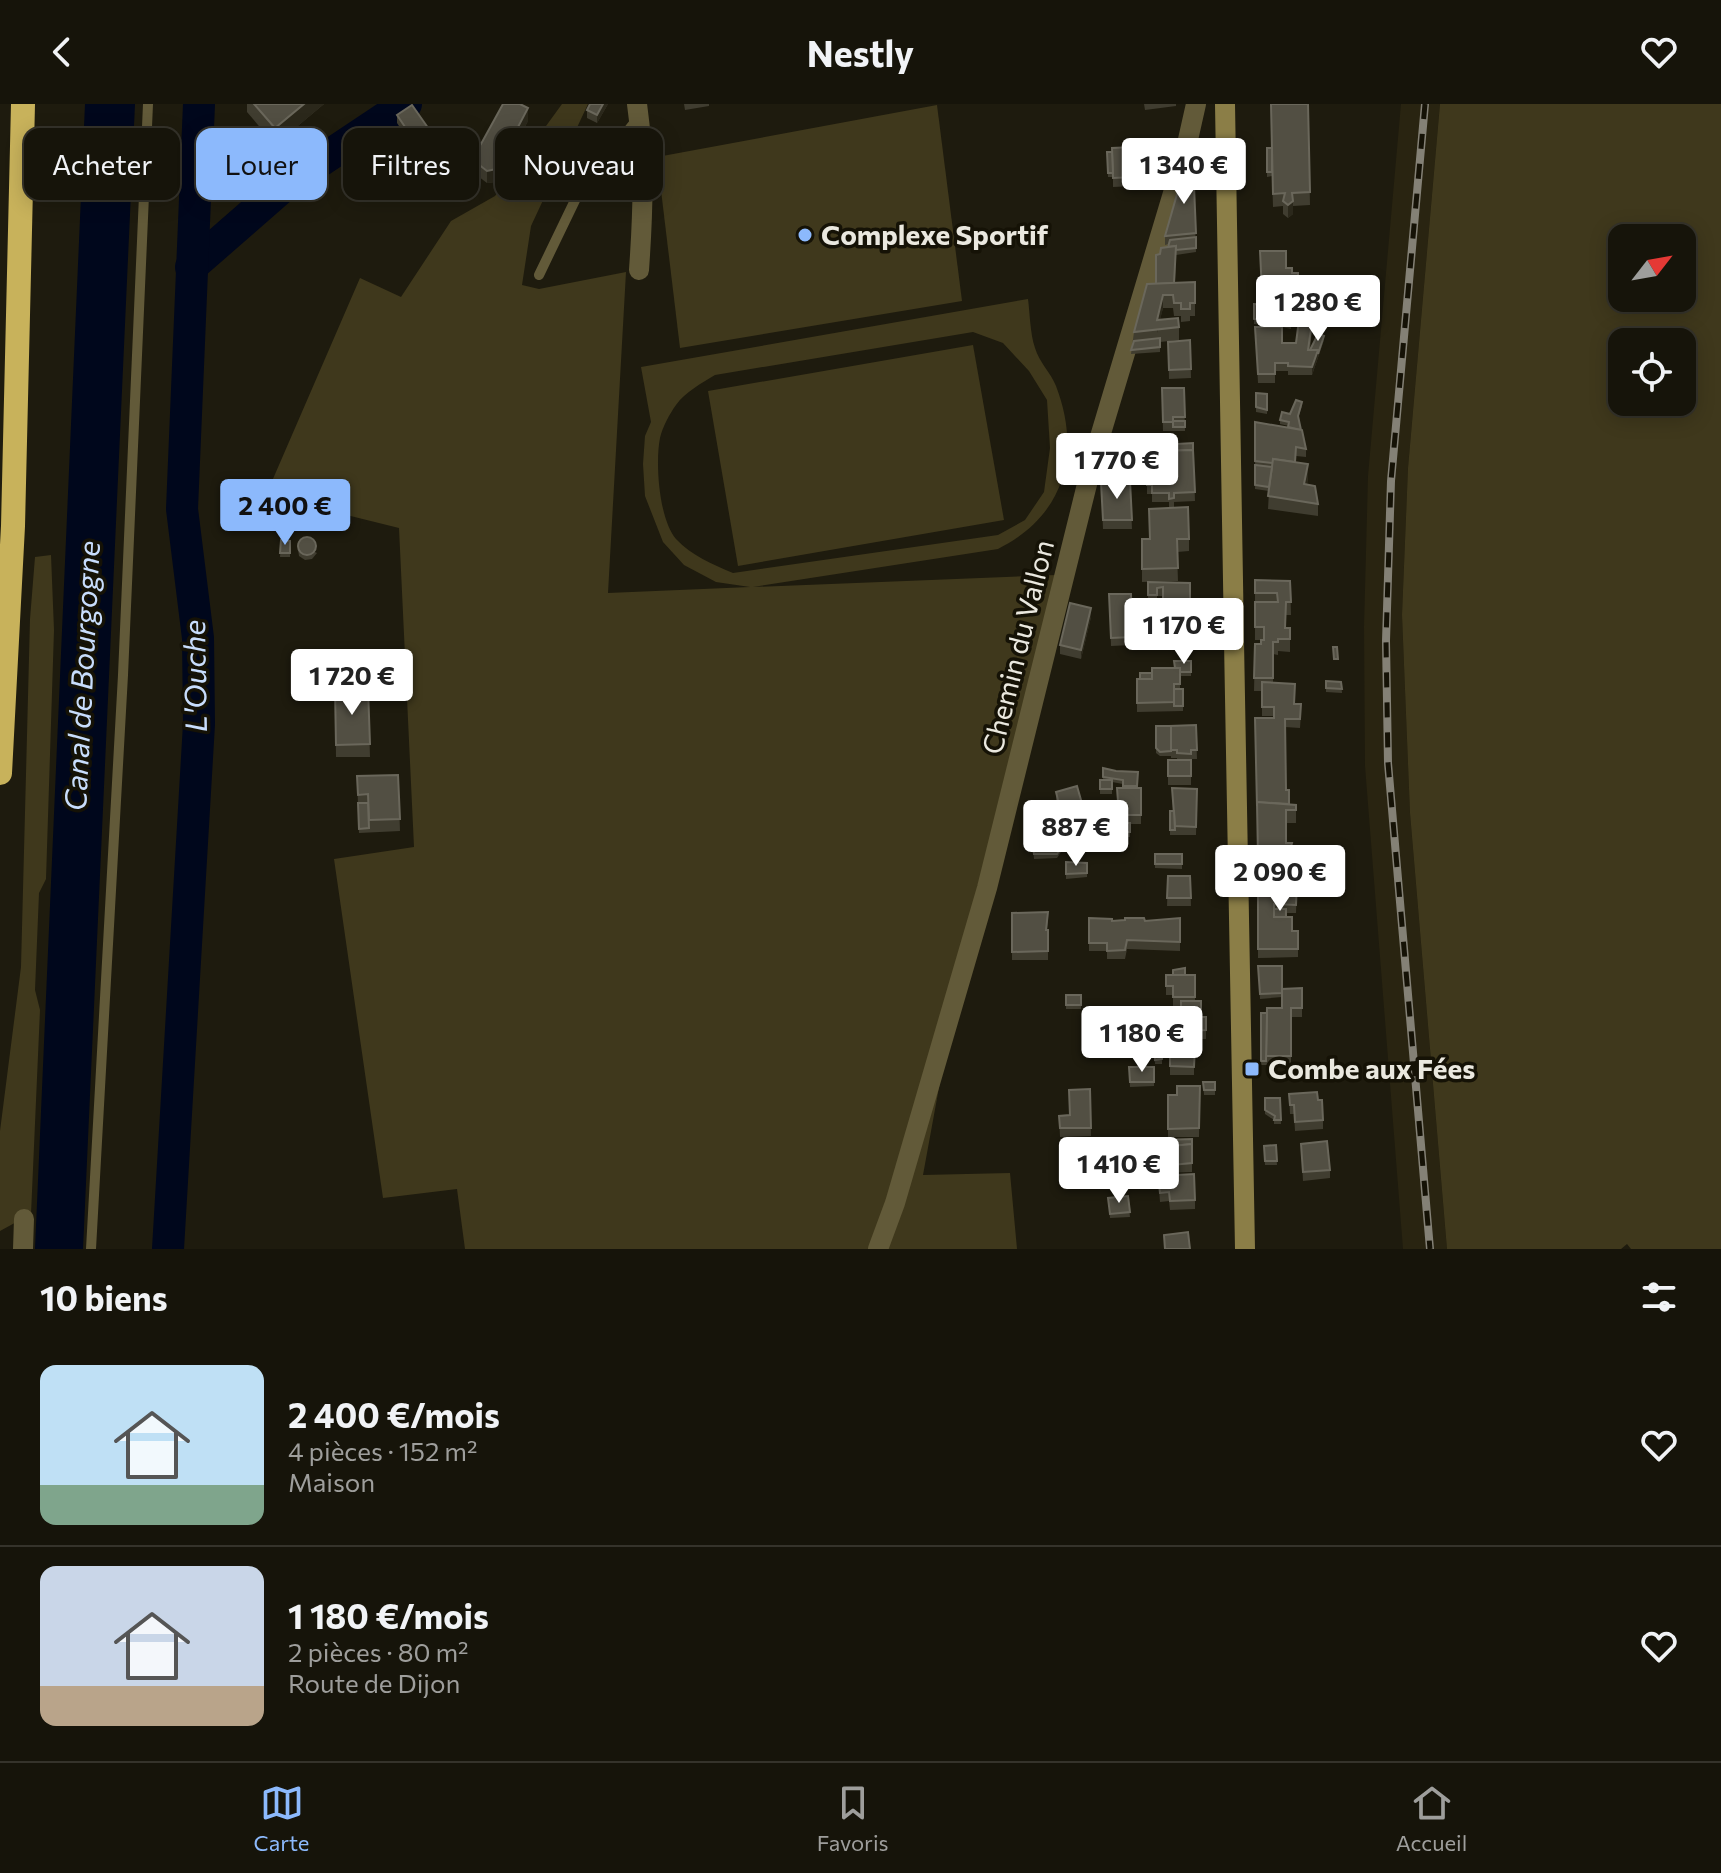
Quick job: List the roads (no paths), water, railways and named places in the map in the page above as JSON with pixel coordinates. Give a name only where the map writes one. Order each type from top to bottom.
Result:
[{"type":"highway","points":[[0,773],[13,526],[26,104]]},
{"type":"main road","points":[[1225,104],[1245,1249]]},
{"type":"street","name":"Chemin du Vallon","points":[[878,1249],[899,1188],[987,888],[1093,460],[1185,153],[1196,104]]},
{"type":"street","points":[[638,110],[644,190],[639,270]]},
{"type":"street","points":[[23,1249],[24,1219]]},
{"type":"lane","points":[[91,1249],[124,659],[148,104]]},
{"type":"lane","points":[[539,275],[579,192],[638,110]]},
{"type":"water","points":[[85,104],[135,104],[134,128],[84,128]]},
{"type":"water","name":"Canal de Bourgogne","points":[[81,200],[131,200],[83,1249],[35,1249]]},
{"type":"waterway","name":"L'Ouche","points":[[168,1249],[199,724],[198,638],[182,509],[199,104]]},
{"type":"waterway","points":[[191,267],[286,184],[406,104]]},
{"type":"railway","points":[[1425,104],[1391,481],[1386,641],[1388,763],[1430,1249]]},
{"type":"place","name":"Complexe Sportif","points":[[805,235]]},
{"type":"place","name":"Combe aux Fées","points":[[1252,1069]]}]
